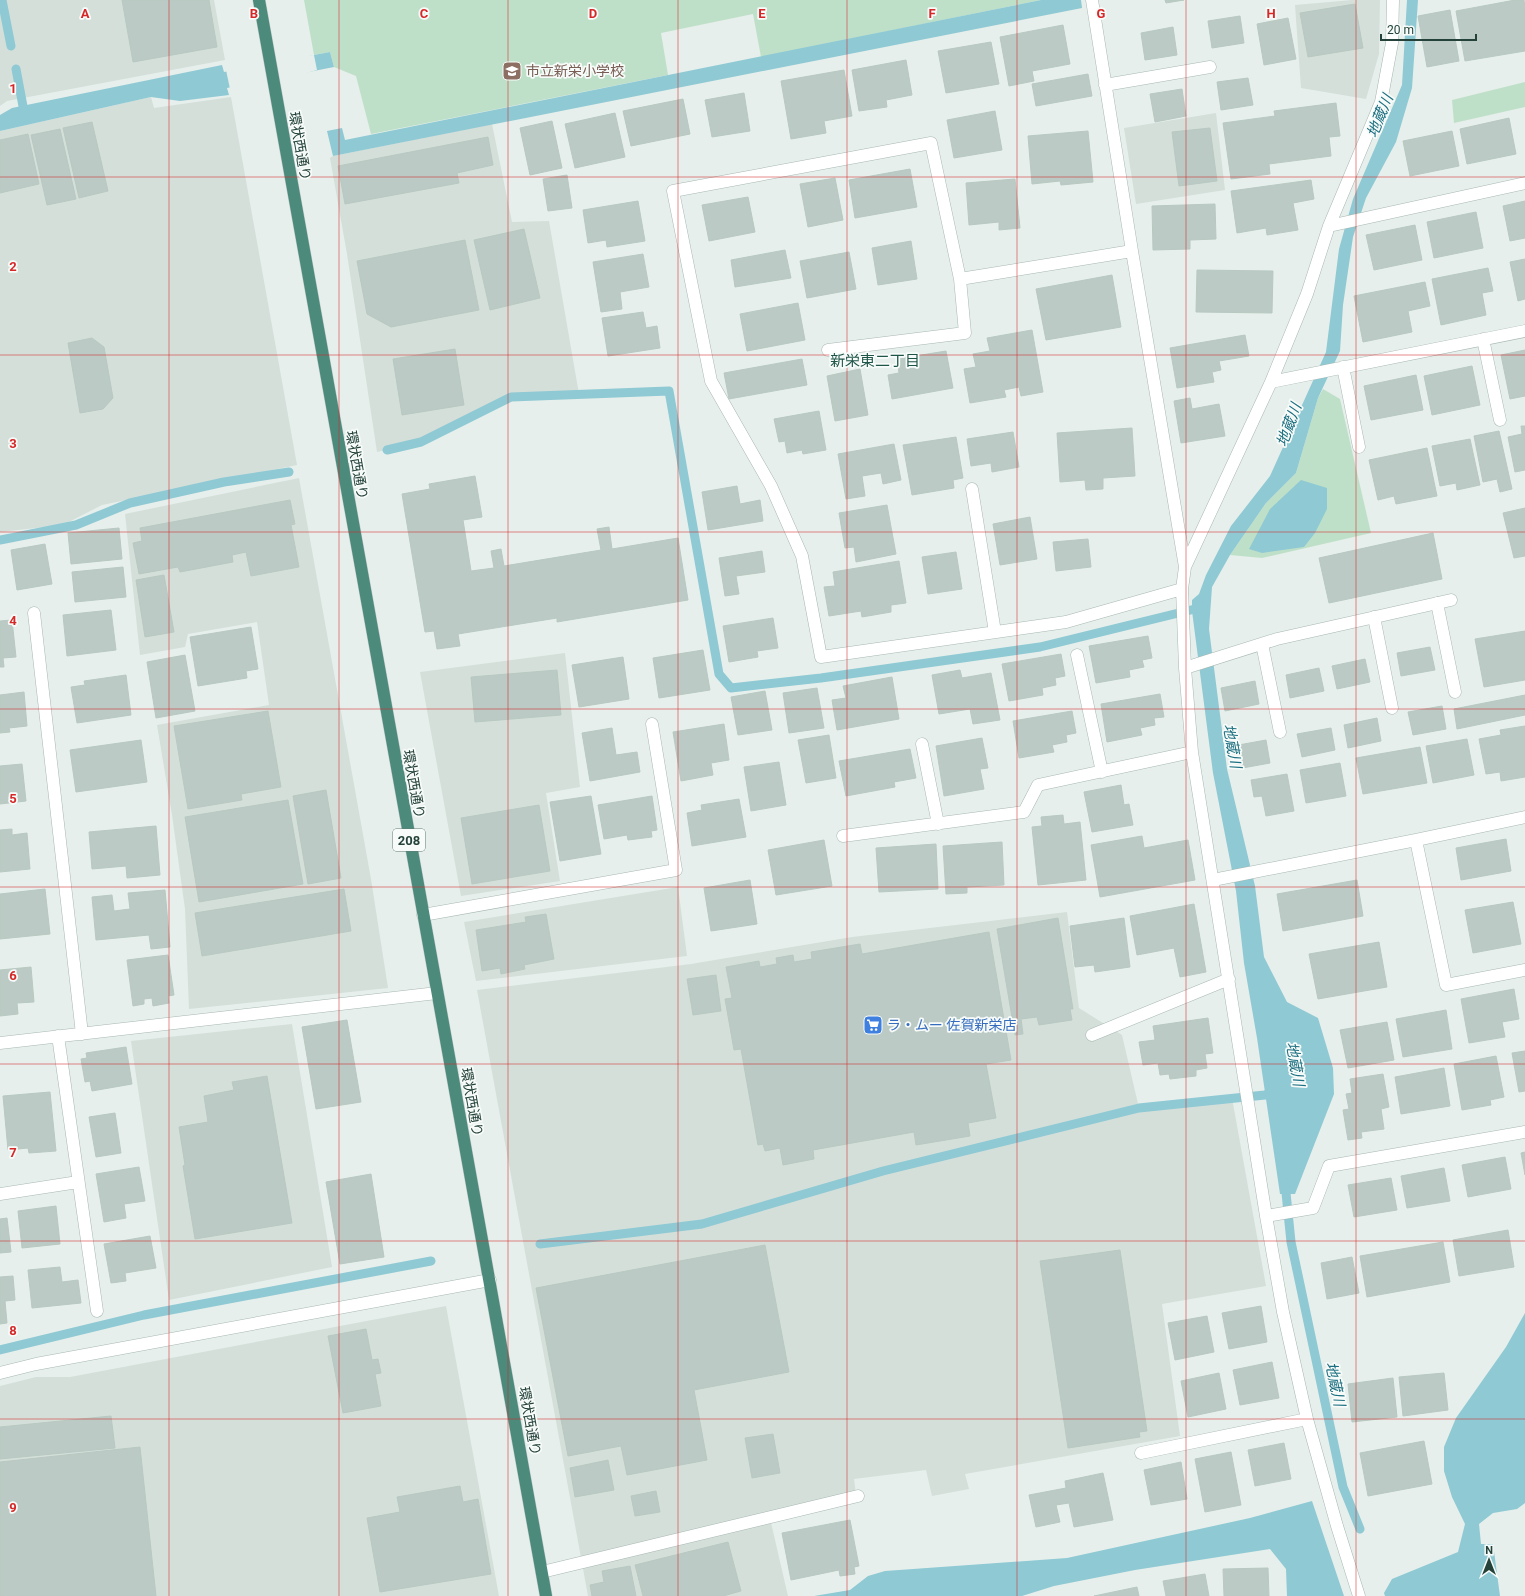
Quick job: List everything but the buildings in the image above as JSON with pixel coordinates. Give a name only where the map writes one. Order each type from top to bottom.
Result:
[{"type":"highway","name":"環状西通り","points":[[259,0],[546,1596]]},
{"type":"street","points":[[1092,0],[1132,251],[1185,566],[1182,589],[1185,668],[1192,752],[1266,1216],[1283,1312],[1307,1419],[1337,1526],[1359,1596]]},
{"type":"street","points":[[1185,566],[1271,382],[1307,294],[1329,226],[1381,102],[1392,43],[1393,0]]},
{"type":"street","points":[[1105,85],[1210,67]]},
{"type":"street","points":[[828,350],[965,333],[960,279],[931,143],[673,192],[711,381],[771,486],[802,556],[821,657],[1066,622],[1182,589]]},
{"type":"street","points":[[1329,226],[1525,183]]},
{"type":"street","points":[[960,279],[1132,251]]},
{"type":"street","points":[[1271,382],[1525,331]]},
{"type":"street","points":[[1483,339],[1500,420]]},
{"type":"street","points":[[1343,367],[1359,447]]},
{"type":"street","points":[[972,489],[995,632]]},
{"type":"street","points":[[1185,668],[1277,639],[1451,600]]},
{"type":"street","points":[[1437,603],[1455,692]]},
{"type":"street","points":[[34,613],[82,1034]]},
{"type":"street","points":[[1374,617],[1392,708]]},
{"type":"street","points":[[1262,644],[1280,732]]},
{"type":"street","points":[[1077,655],[1102,772]]},
{"type":"street","points":[[423,915],[676,870],[652,724]]},
{"type":"street","points":[[922,744],[938,824]]},
{"type":"street","points":[[843,836],[1024,812],[1038,785],[1192,752]]},
{"type":"street","points":[[1213,880],[1525,817]]},
{"type":"street","points":[[1416,840],[1446,985],[1525,970]]},
{"type":"street","points":[[1092,1035],[1229,979]]},
{"type":"street","points":[[0,1043],[437,993]]},
{"type":"street","points":[[58,1036],[97,1311]]},
{"type":"street","points":[[1266,1216],[1313,1208],[1330,1166],[1525,1132]]},
{"type":"street","points":[[0,1194],[78,1182]]},
{"type":"street","points":[[0,1373],[36,1364],[490,1280]]},
{"type":"street","points":[[1141,1453],[1307,1419]]},
{"type":"street","points":[[542,1572],[858,1496]]},
{"type":"shaded area","points":[[0,0],[214,0],[225,60],[7,101],[0,106]]},
{"type":"shaded area","points":[[1352,0],[1380,0],[1379,54],[1366,99],[1301,88],[1295,5]]},
{"type":"shaded area","points":[[151,97],[154,108],[231,97],[297,465],[102,505],[63,525],[0,532],[0,131]]},
{"type":"shaded area","points":[[1216,113],[1225,190],[1136,204],[1124,128]]},
{"type":"shaded area","points":[[492,124],[512,222],[549,221],[579,394],[511,397],[421,442],[377,452],[347,254],[330,158],[333,156]]},
{"type":"shaded area","points":[[299,478],[371,879],[388,988],[189,1009],[185,909],[172,815],[157,725],[269,705],[257,622],[188,634],[185,647],[140,655],[125,514]]},
{"type":"shaded area","points":[[565,653],[580,787],[546,793],[560,881],[461,896],[420,672]]},
{"type":"shaded area","points":[[678,887],[687,956],[476,981],[464,922]]},
{"type":"shaded area","points":[[1067,912],[1079,1008],[1122,1035],[1139,1108],[1232,1098],[1266,1286],[1162,1304],[1180,1436],[965,1474],[969,1489],[932,1496],[926,1470],[854,1479],[856,1494],[769,1514],[788,1596],[588,1596],[477,990],[691,964],[852,937]]},
{"type":"shaded area","points":[[292,1024],[332,1267],[169,1300],[131,1041]]},
{"type":"shaded area","points":[[446,1306],[499,1596],[0,1596],[0,1386],[36,1377],[70,1377]]},
{"type":"green space","name":"市立新栄小学校","points":[[304,0],[1041,0],[761,57],[753,14],[661,33],[668,75],[371,134],[356,76],[334,67],[330,52],[314,55]]},
{"type":"green space","points":[[1525,82],[1525,107],[1454,123],[1452,100]]},
{"type":"green space","points":[[1323,389],[1340,399],[1371,533],[1262,558],[1230,555],[1266,503],[1296,473],[1318,398]]},
{"type":"water","points":[[1041,0],[1081,0],[1082,8],[333,156],[327,131],[342,128],[345,140]]},
{"type":"water","points":[[1407,0],[1418,0],[1412,88],[1396,142],[1366,198],[1353,237],[1343,305],[1340,351],[1318,398],[1296,473],[1266,503],[1230,555],[1212,587],[1209,629],[1227,769],[1255,886],[1264,957],[1287,1002],[1318,1018],[1333,1068],[1334,1094],[1295,1194],[1280,1194],[1257,1038],[1244,963],[1236,891],[1213,773],[1192,611],[1192,600],[1199,594],[1206,575],[1231,526],[1270,476],[1326,352],[1339,249],[1353,199],[1402,85]]},
{"type":"water","points":[[330,52],[334,67],[227,88],[229,95],[180,101],[151,97],[0,131],[0,115],[12,108],[222,65],[224,72]]},
{"type":"water","points":[[1301,480],[1327,488],[1327,509],[1315,533],[1304,547],[1262,553],[1249,549],[1270,509]]},
{"type":"water","points":[[1525,1313],[1525,1503],[1517,1509],[1493,1513],[1479,1524],[1481,1544],[1493,1544],[1500,1596],[1385,1596],[1384,1593],[1392,1579],[1458,1552],[1465,1524],[1452,1497],[1444,1471],[1444,1447],[1456,1418],[1506,1347]]},
{"type":"water","points":[[1312,1501],[1344,1596],[1287,1596],[1286,1569],[1270,1549],[1135,1570],[1054,1586],[1022,1596],[814,1596],[850,1590],[868,1576],[885,1571],[1067,1558],[1250,1518]]},
{"type":"pier","points":[[314,55],[317,70],[230,89],[226,70],[299,56]]},
{"type":"waterway","points":[[2,0],[11,46]]},
{"type":"waterway","points":[[16,69],[25,117]]},
{"type":"waterway","points":[[387,450],[421,442],[511,397],[669,391],[719,674],[731,688],[821,678],[1040,647],[1203,607]]},
{"type":"waterway","points":[[0,540],[76,525],[130,503],[224,482],[289,472]]},
{"type":"waterway","points":[[540,1244],[702,1224],[883,1171],[1139,1108],[1265,1095],[1275,1091]]},
{"type":"waterway","name":"地蔵川","points":[[1285,1183],[1291,1242],[1343,1487],[1360,1529]]},
{"type":"waterway","points":[[0,1350],[144,1315],[431,1261]]},
{"type":"place","name":"市立新栄小学校","points":[[512,71]]},
{"type":"place","name":"ラ・ムー 佐賀新栄店","points":[[873,1025]]},
{"type":"district","name":"新栄東二丁目","points":[[875,361]]}]
